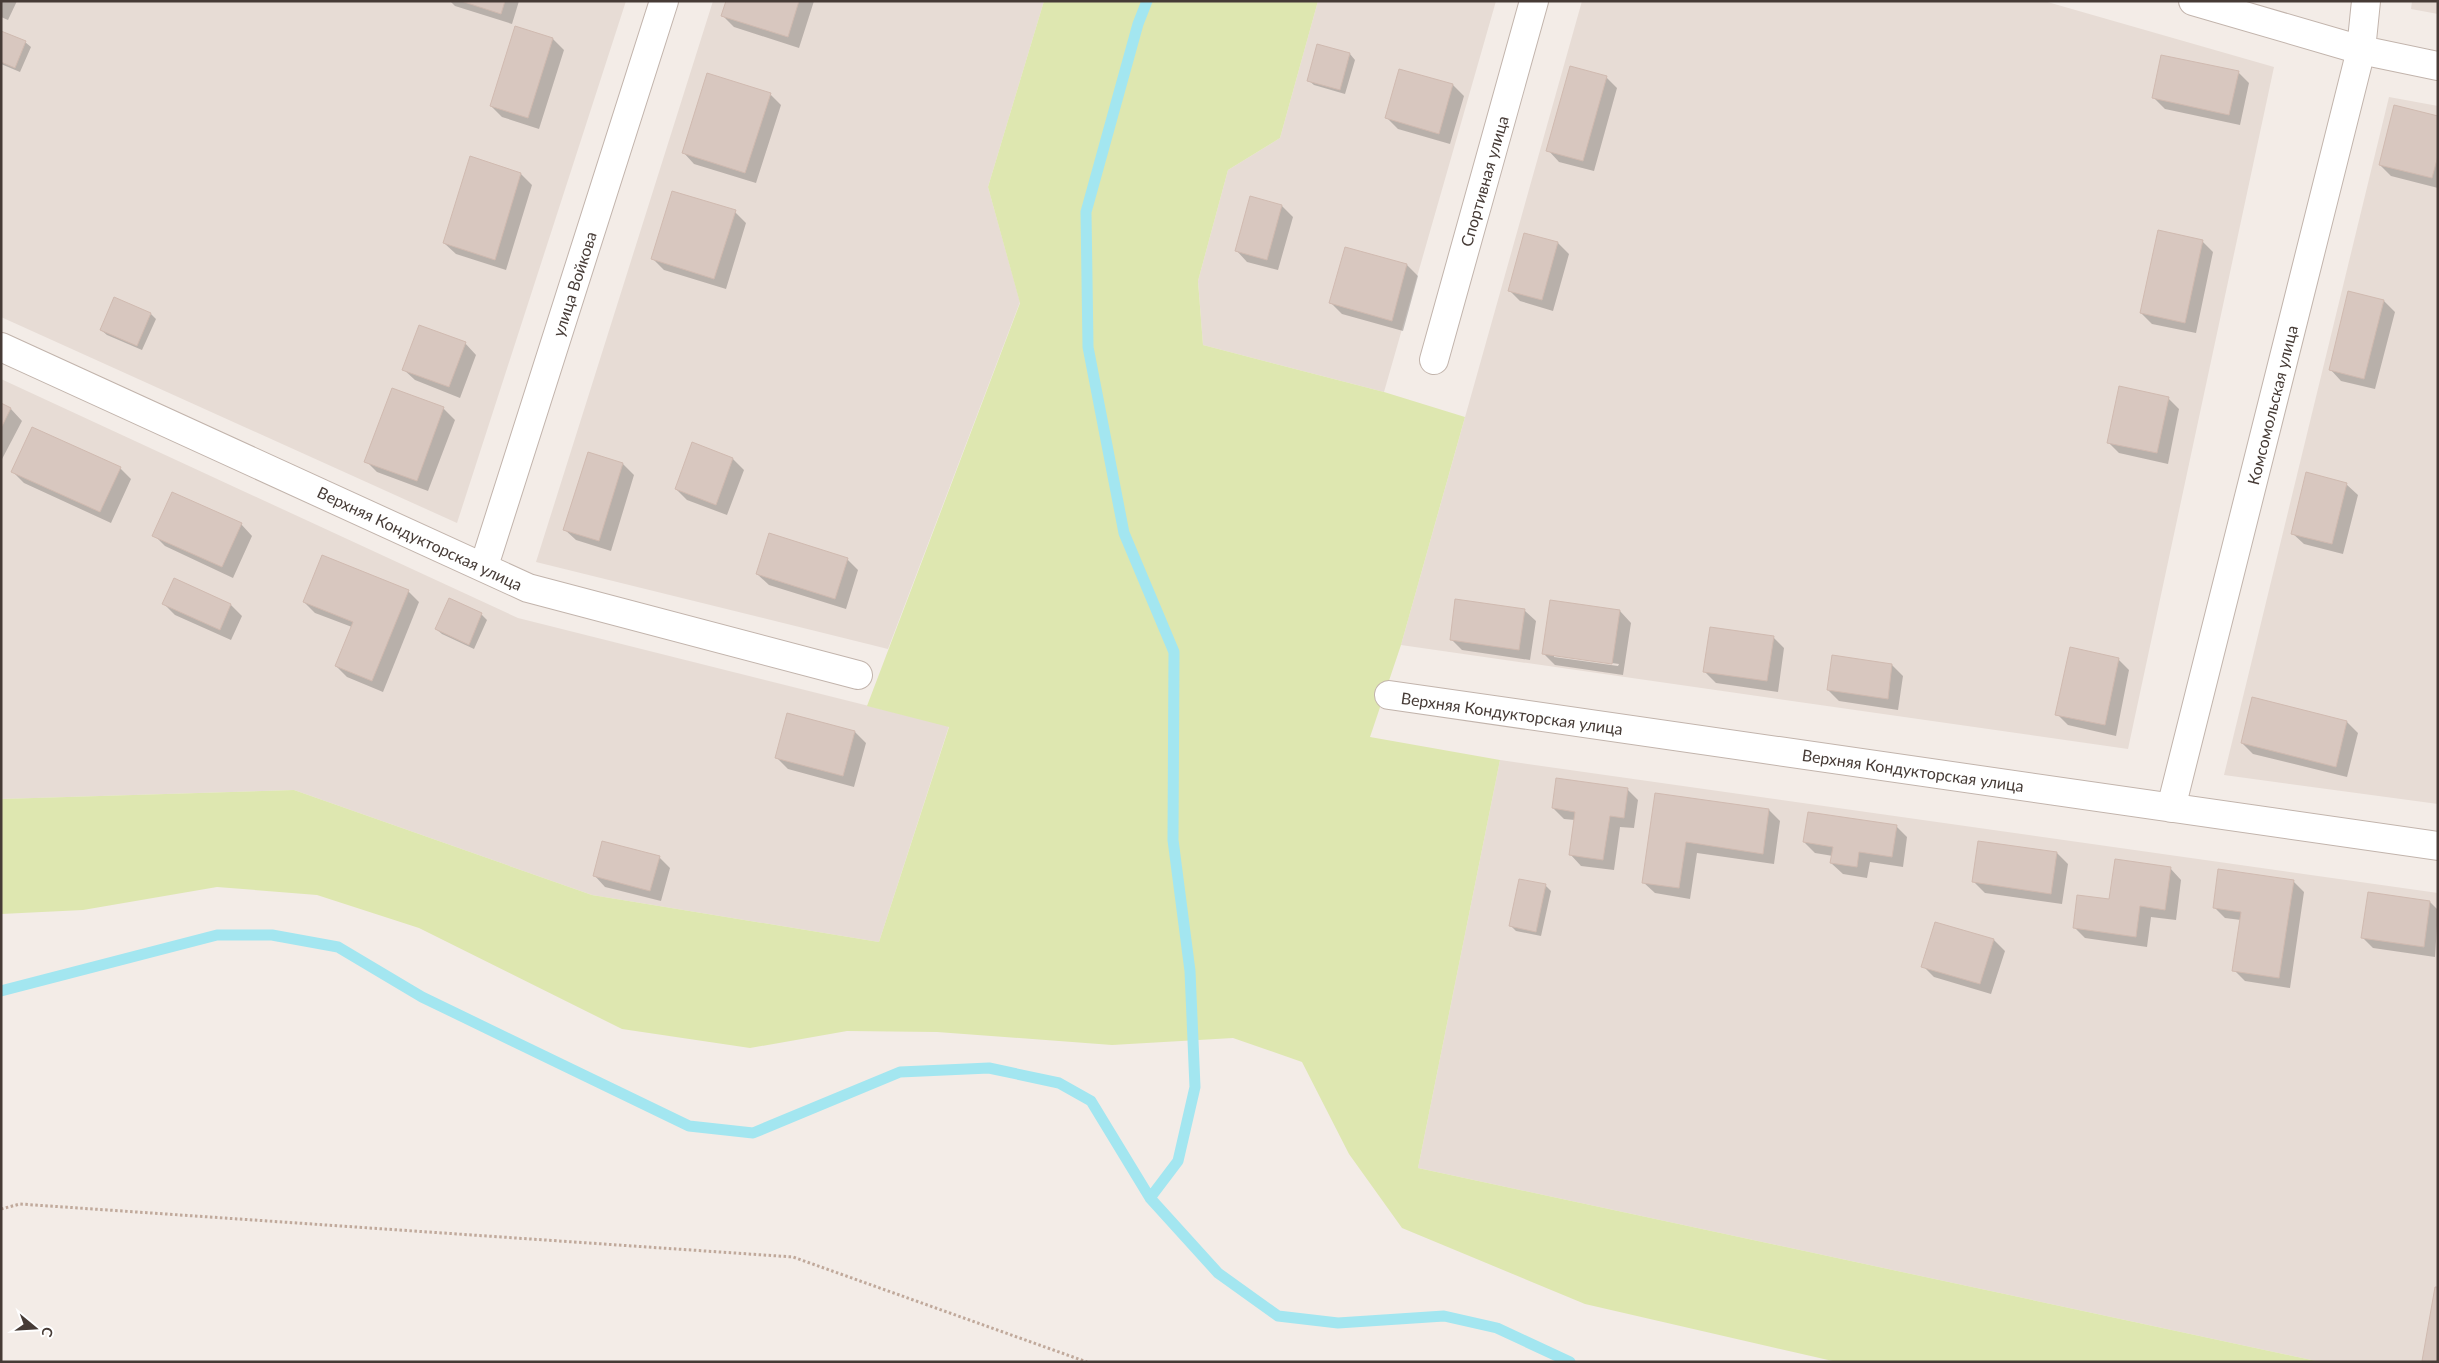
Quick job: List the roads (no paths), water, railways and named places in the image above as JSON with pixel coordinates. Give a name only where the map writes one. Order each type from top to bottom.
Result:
[{"type":"street","name":"улица Войкова","points":[[484,566],[664,1]]},
{"type":"street","name":"Спортивная улица","points":[[1434,360],[1534,1]]},
{"type":"street","points":[[2193,1],[2361,50],[2438,66]]},
{"type":"street","name":"Комсомольская улица","points":[[2171,808],[2361,50],[2366,1]]},
{"type":"street","name":"Верхняя Кондукторская улица","points":[[1,347],[484,566],[528,588],[858,675]]},
{"type":"street","name":"Верхняя Кондукторская улица","points":[[1389,695],[2438,846]]},
{"type":"waterway","points":[[1147,1],[1138,24],[1086,212],[1088,347],[1124,533],[1174,652],[1173,840],[1190,971],[1195,1087],[1178,1161],[1150,1198]]},
{"type":"waterway","points":[[1,991],[217,935],[272,935],[338,947],[422,997],[689,1126],[753,1133],[900,1072],[989,1068],[1059,1083],[1091,1101],[1150,1198],[1218,1273],[1278,1316],[1338,1323],[1444,1316],[1497,1328],[1570,1362]]}]
